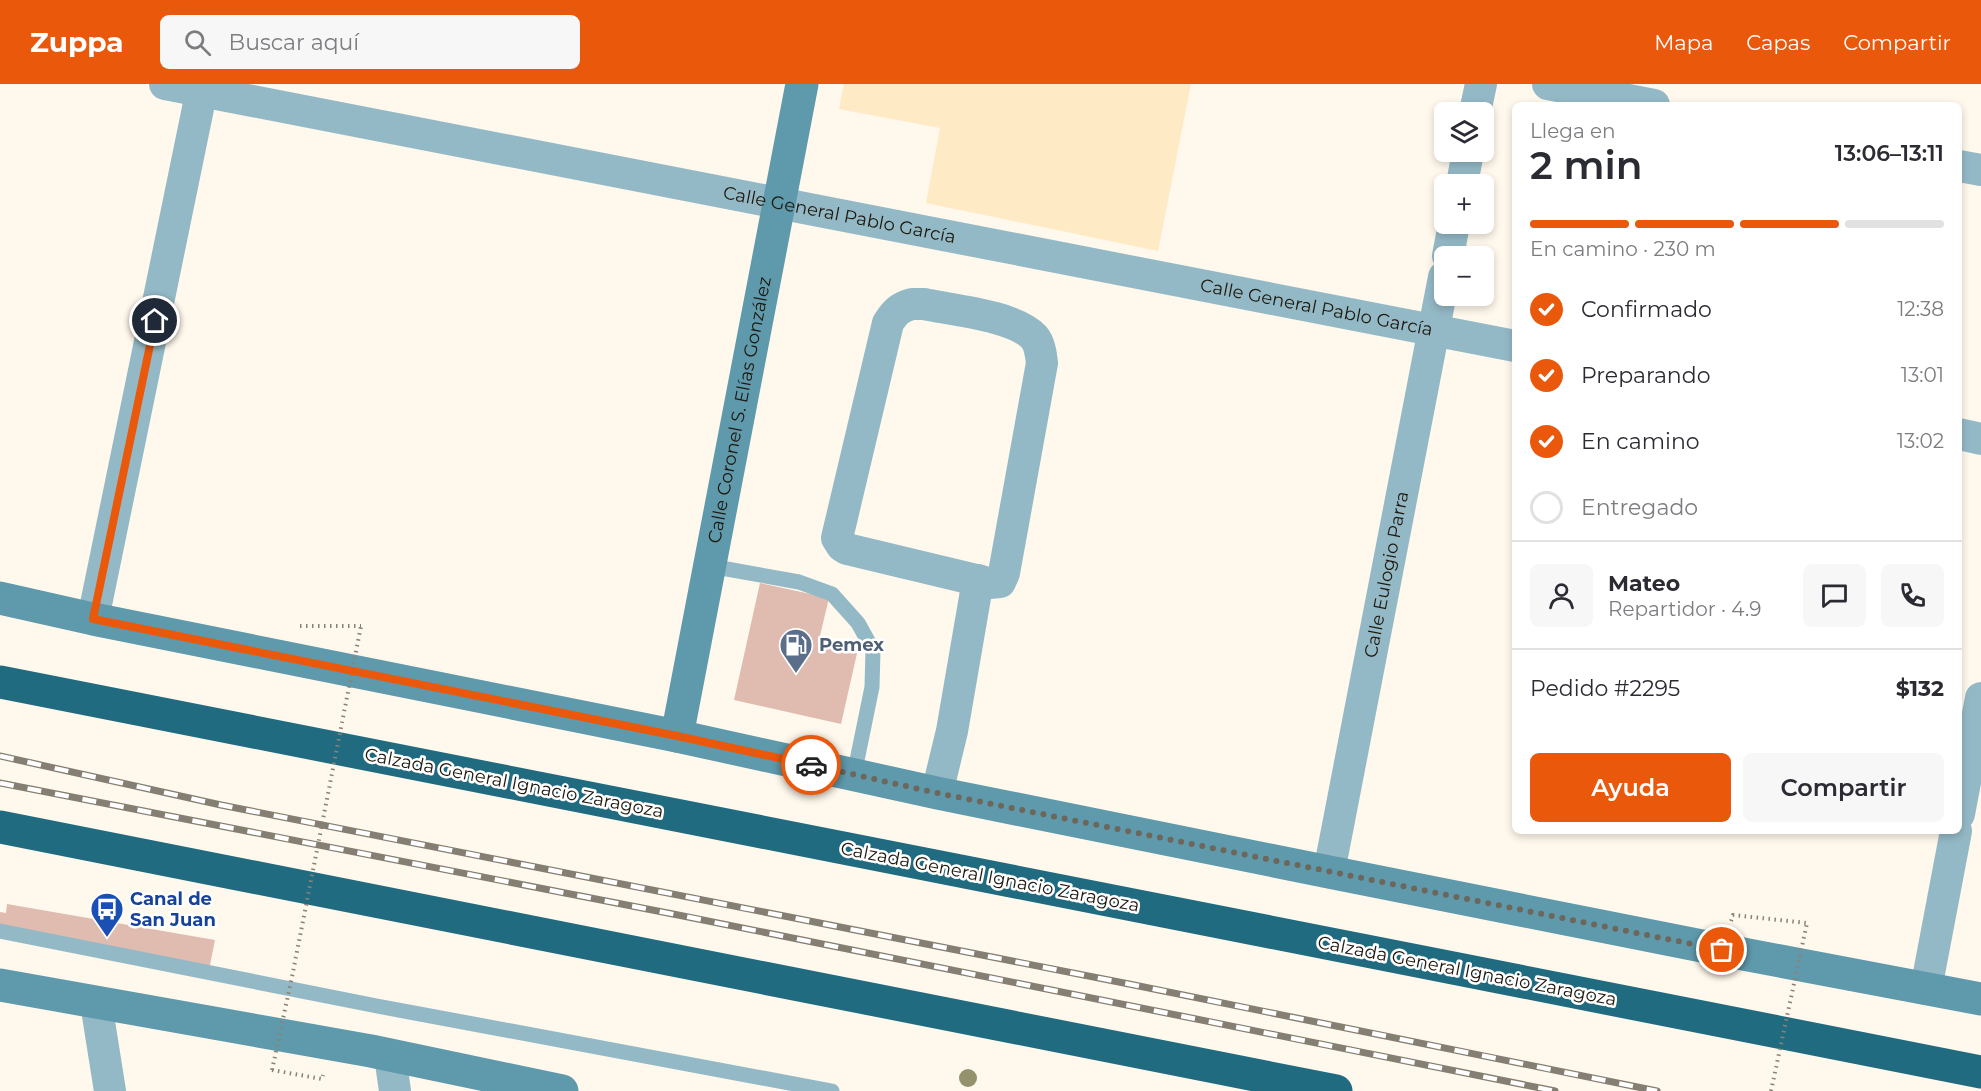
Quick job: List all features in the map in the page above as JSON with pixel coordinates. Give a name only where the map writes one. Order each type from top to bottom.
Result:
[{"type":"highway","name":"Calzada General Ignacio Zaragoza","points":[[0,682],[1981,1072]]},
{"type":"highway","points":[[0,827],[1336,1091]]},
{"type":"main road","name":"Calle Coronel S. Elías González","points":[[677,736],[802,84]]},
{"type":"main road","points":[[0,598],[93,619],[677,736],[937,793],[1981,999]]},
{"type":"main road","points":[[0,985],[390,1056],[562,1091]]},
{"type":"street","name":"Calle General Pablo García","points":[[165,84],[203,88],[780,204],[1512,345]]},
{"type":"street","points":[[1477,102],[1480,84]]},
{"type":"street","points":[[1548,84],[1639,102]]},
{"type":"street","points":[[93,619],[203,88]]},
{"type":"street","points":[[1962,167],[1981,170]]},
{"type":"street","points":[[924,304],[1013,323],[1035,339],[1040,351],[1042,363],[1004,573],[1000,582],[995,584],[978,580],[847,549],[837,538],[888,323],[902,307],[924,304]]},
{"type":"street","name":"Calle Eulogio Parra","points":[[1329,872],[1439,306]]},
{"type":"street","points":[[1962,435],[1981,439]]},
{"type":"street","points":[[937,793],[952,731],[978,580]]},
{"type":"street","points":[[1962,798],[1981,698]]},
{"type":"street","points":[[1926,989],[1955,834]]},
{"type":"street","points":[[96,1003],[110,1091]]},
{"type":"street","points":[[390,1056],[395,1091]]},
{"type":"lane","points":[[710,566],[799,582],[832,594],[858,623],[873,650],[873,687],[854,775]]},
{"type":"lane","points":[[0,931],[377,1006],[832,1091]]},
{"type":"path","points":[[296,626],[361,626],[295,966],[272,1070],[322,1079]]},
{"type":"path","points":[[1733,915],[1807,923],[1771,1091]]},
{"type":"shaded area","points":[[844,84],[1191,84],[1158,251],[926,203],[940,128],[839,109]]},
{"type":"building","name":"Pemex","points":[[760,583],[829,598],[819,640],[858,649],[841,724],[734,700]]},
{"type":"building","points":[[7,904],[215,940],[209,970],[0,924],[0,912],[6,913]]},
{"type":"railway","points":[[0,756],[221,805],[1129,984],[1657,1091]]},
{"type":"railway","points":[[0,783],[678,915],[1555,1091]]},
{"type":"way so far","points":[[811,765],[937,793],[1722,950]]},
{"type":"place","name":"Pemex","points":[[796,674]]},
{"type":"place","name":"Canal de San Juan","points":[[107,938]]},
{"type":"route","points":[[155,321],[93,619],[811,765]]}]
